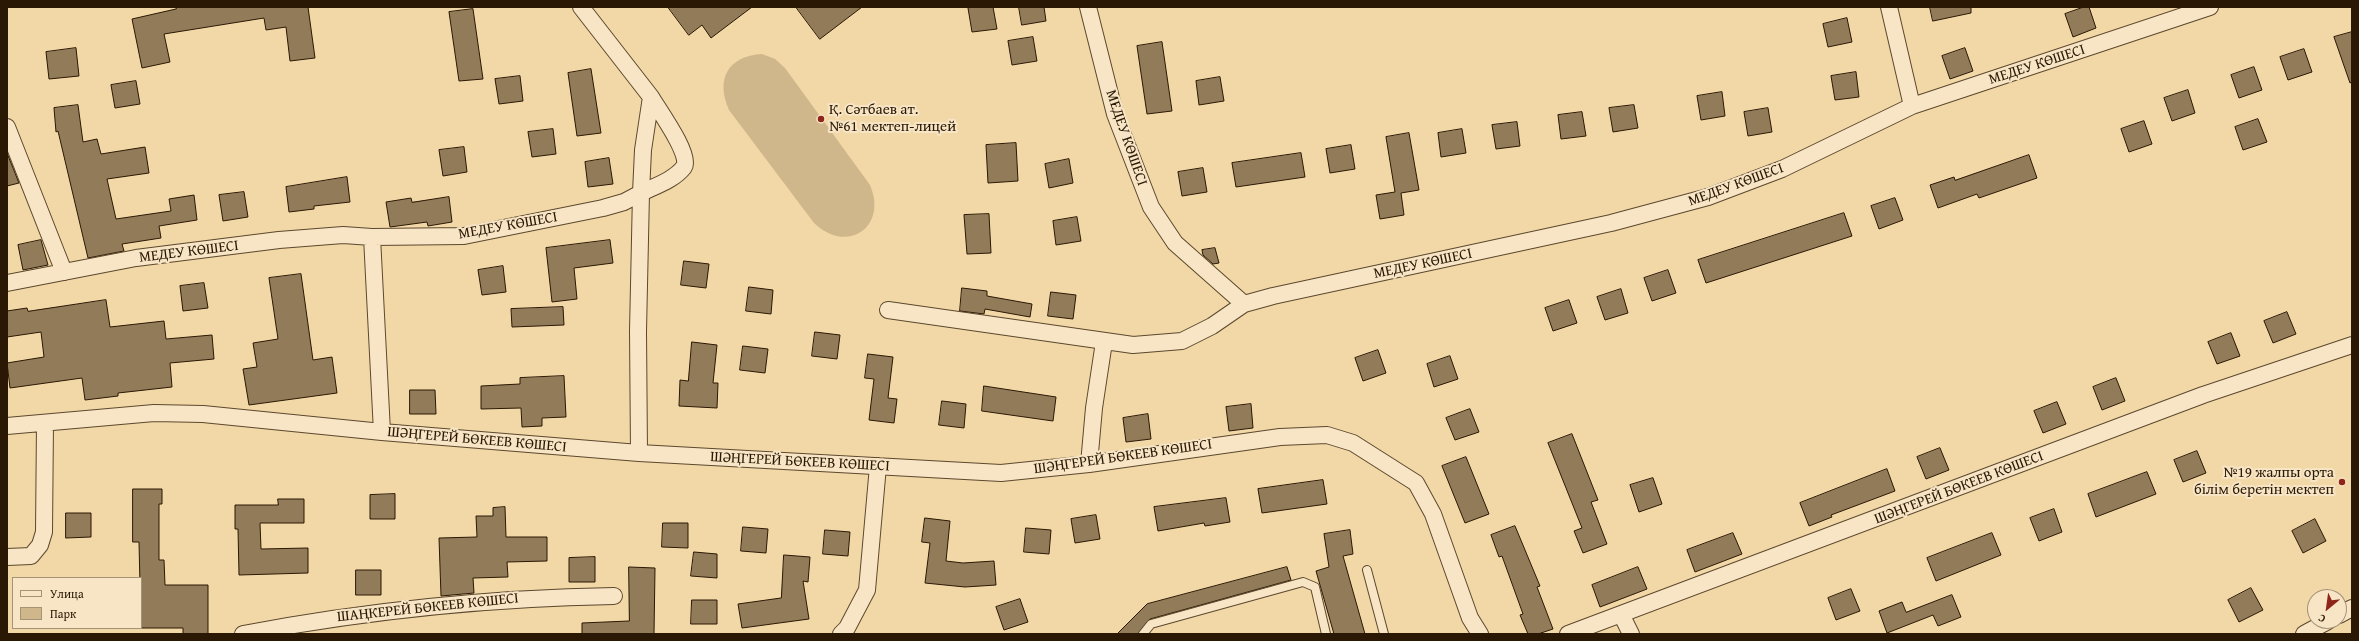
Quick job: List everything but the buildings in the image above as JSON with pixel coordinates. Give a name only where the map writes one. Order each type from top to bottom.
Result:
[{"type":"street","name":"МЕДЕУ КӨШЕСІ","points":[[7,283],[136,258],[279,240],[343,235],[372,237],[464,236],[602,208],[624,202],[678,172],[685,166],[686,158],[669,125],[651,97],[581,7]]},
{"type":"street","name":"МЕДЕУ КӨШЕСІ","points":[[1088,7],[1115,114],[1151,208],[1175,243],[1244,304]]},
{"type":"street","points":[[1889,7],[1912,106]]},
{"type":"street","name":"МЕДЕУ КӨШЕСІ","points":[[888,310],[1104,342],[1133,345],[1182,341],[1212,326],[1244,304],[1280,294],[1611,223],[1708,197],[1782,169],[1912,106],[2210,7]]},
{"type":"street","points":[[639,453],[638,331],[643,150],[651,97]]},
{"type":"street","points":[[7,127],[64,272]]},
{"type":"street","points":[[372,237],[382,432]]},
{"type":"street","points":[[1089,464],[1094,408],[1104,342]]},
{"type":"street","name":"ШӘҢГЕРЕЙ БӨКЕЕВ КӨШЕСІ","points":[[1568,634],[2203,395],[2352,346]]},
{"type":"street","name":"ШӘҢГЕРЕЙ БӨКЕЕВ КӨШЕСІ","points":[[7,426],[154,413],[204,414],[382,432],[639,453],[1001,473],[1089,464],[1280,437],[1327,435],[1353,443],[1416,483],[1433,514],[1470,618],[1480,634]]},
{"type":"street","points":[[7,557],[31,556],[40,545],[44,532],[45,423]]},
{"type":"street","points":[[841,634],[847,628],[867,590],[878,466]]},
{"type":"street","name":"ШАҢКЕРЕЙ БӨКЕЕВ КӨШЕСІ","points":[[243,634],[322,619],[526,598],[614,596]]},
{"type":"street","points":[[1621,614],[1631,634]]},
{"type":"street","points":[[2304,634],[2313,629]]},
{"type":"lane","points":[[1367,570],[1384,634]]},
{"type":"lane","points":[[1143,634],[1150,624],[1303,582],[1314,586],[1326,634]]},
{"type":"green space","points":[[762,54],[775,59],[785,68],[870,185],[874,200],[873,213],[869,224],[861,232],[851,236],[839,236],[827,232],[814,223],[729,110],[723,88],[724,79],[728,71],[733,64],[741,59]]},
{"type":"place","name":"Қ. Сәтбаев ат. №61 мектеп-лицей","points":[[821,119]]},
{"type":"place","name":"№19 жалпы орта білім беретін мектеп","points":[[2342,482]]}]
